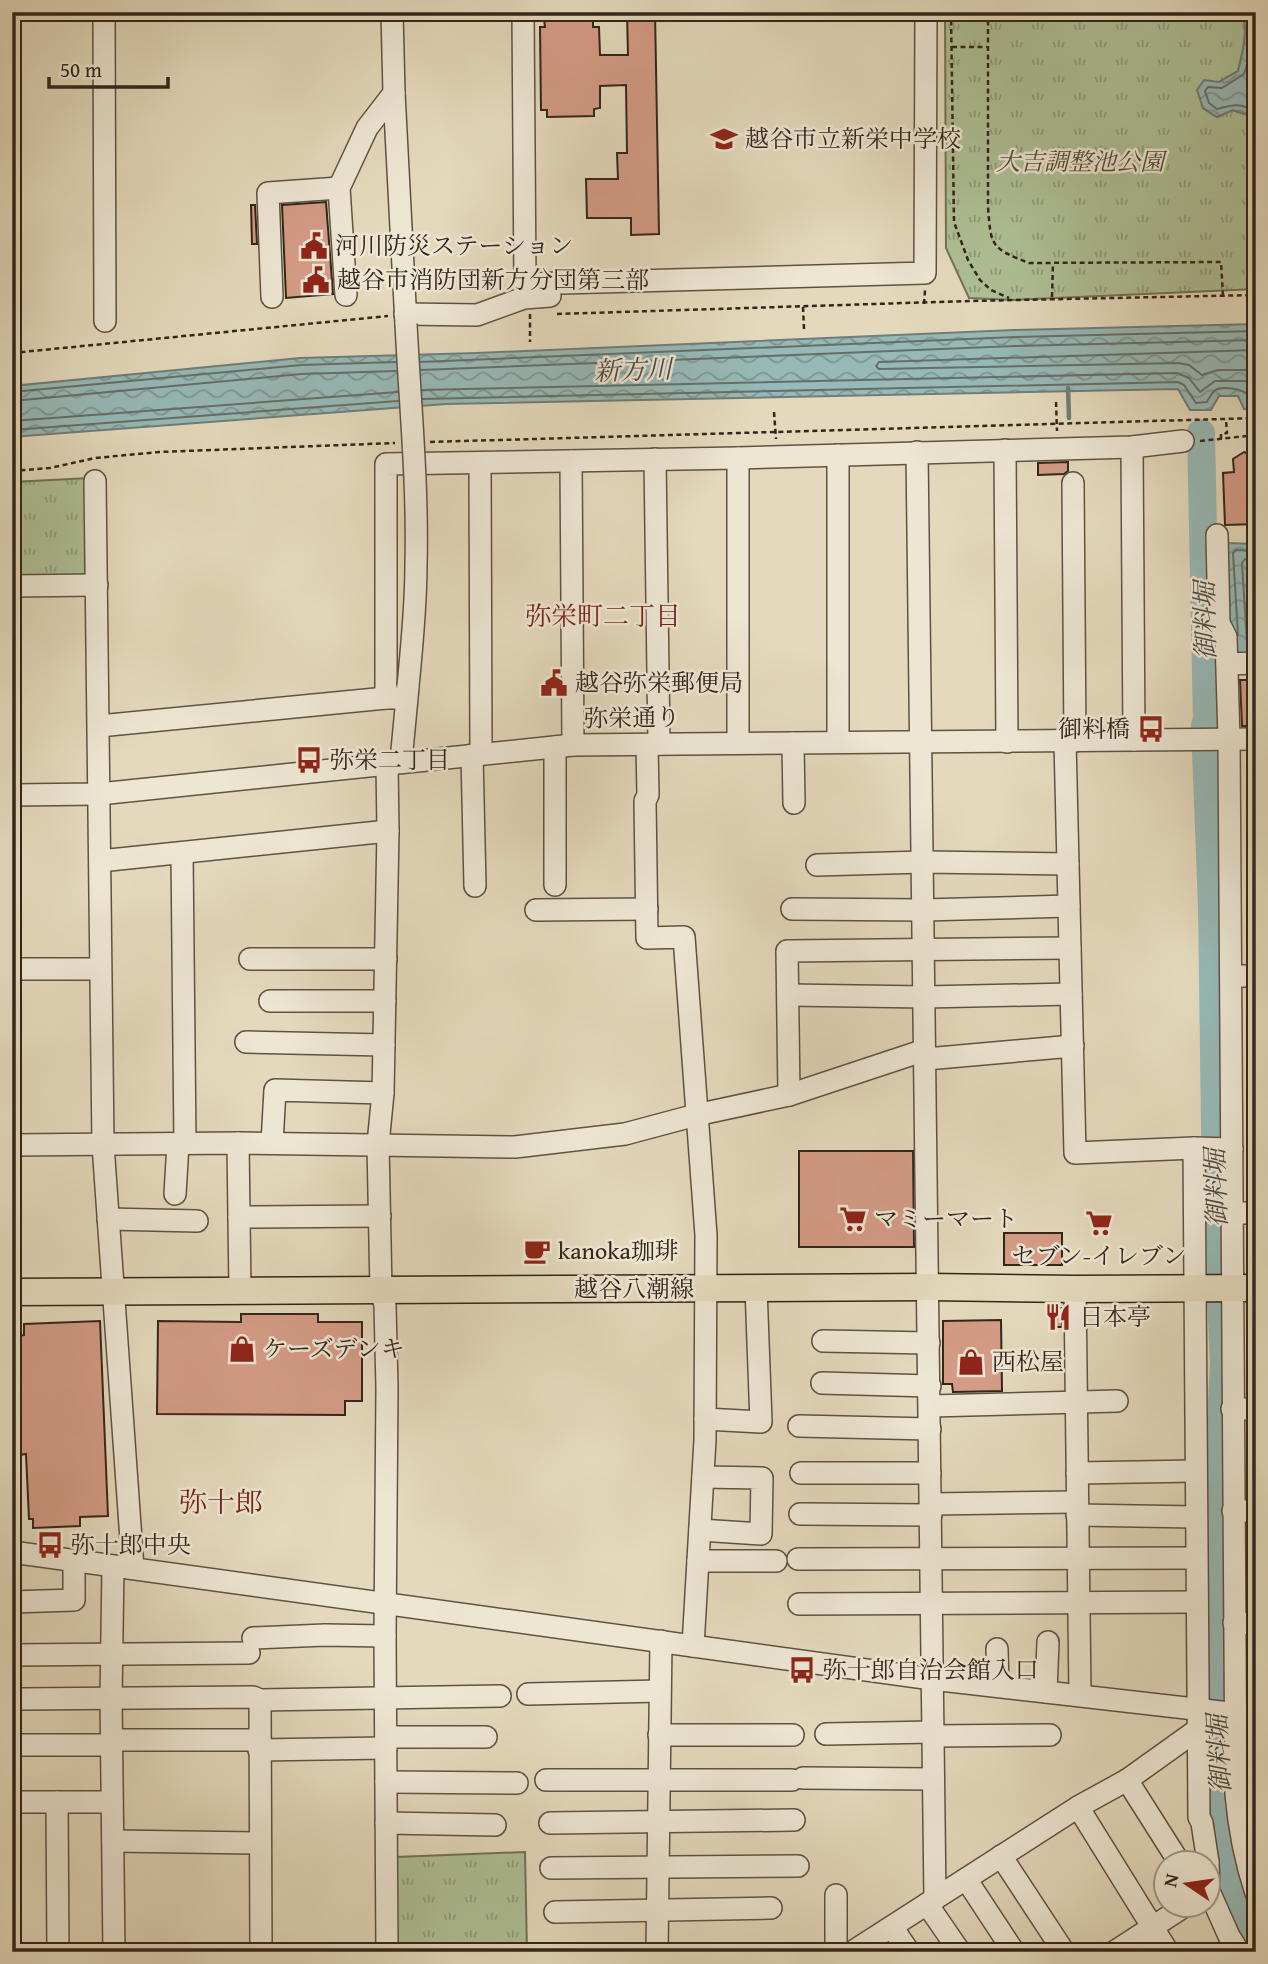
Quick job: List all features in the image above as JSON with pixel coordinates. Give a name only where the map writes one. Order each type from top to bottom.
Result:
[{"type":"main road","name":"越谷八潮線","points":[[12,1292],[1223,1288]]},
{"type":"street","points":[[104,12],[105,321]]},
{"type":"street","points":[[387,1952],[387,1374],[385,1304],[381,1291],[378,1144],[383,1093],[388,831],[400,694],[414,620],[416,563],[413,443],[392,12]]},
{"type":"street","points":[[523,12],[525,284],[925,272],[926,12]]},
{"type":"street","points":[[346,295],[339,188],[367,128],[394,93]]},
{"type":"street","points":[[272,297],[268,193],[339,188]]},
{"type":"street","points":[[406,319],[477,315],[524,298],[582,295],[617,281]]},
{"type":"street","points":[[400,694],[386,464],[1132,447],[1183,441]]},
{"type":"street","points":[[1132,447],[1134,740]]},
{"type":"street","points":[[1005,450],[1007,742]]},
{"type":"street","points":[[917,452],[929,1287],[933,1734],[931,1902],[960,1952]]},
{"type":"street","points":[[838,455],[838,742]]},
{"type":"street","points":[[738,458],[738,743]]},
{"type":"street","points":[[655,459],[653,745],[648,795],[645,801],[647,938],[684,937],[706,1235],[705,1419],[693,1646]]},
{"type":"street","points":[[555,885],[564,746],[571,461]]},
{"type":"street","points":[[475,886],[480,463]]},
{"type":"street","points":[[95,481],[103,1145],[114,1292],[123,1567],[111,1655],[114,1952]]},
{"type":"street","points":[[1073,483],[1068,863],[1075,1153],[1230,1149]]},
{"type":"street","points":[[1217,535],[1219,623],[1226,637],[1227,664],[1225,739],[1232,976],[1232,1213],[1195,1471],[1197,1602],[1236,1794],[1239,1829],[1256,1893]]},
{"type":"street","points":[[12,586],[97,584]]},
{"type":"street","points":[[1227,664],[1256,663]]},
{"type":"street","points":[[99,726],[400,694]]},
{"type":"street","name":"弥栄通り","points":[[12,795],[99,794],[564,746],[1256,739]]},
{"type":"street","points":[[793,743],[794,803]]},
{"type":"street","points":[[100,860],[388,831]]},
{"type":"street","points":[[175,1194],[181,1144],[182,853]]},
{"type":"street","points":[[817,865],[923,862],[1068,863]]},
{"type":"street","points":[[792,909],[924,910],[1069,906]]},
{"type":"street","points":[[536,910],[646,909]]},
{"type":"street","points":[[789,1095],[787,951],[1070,948]]},
{"type":"street","points":[[250,959],[386,958]]},
{"type":"street","points":[[12,969],[100,969]]},
{"type":"street","points":[[1232,976],[1256,976]]},
{"type":"street","points":[[788,995],[925,997],[1070,994]]},
{"type":"street","points":[[271,1001],[385,1001]]},
{"type":"street","points":[[246,1042],[384,1045]]},
{"type":"street","points":[[12,1145],[272,1143],[515,1147],[625,1134],[789,1095],[925,1055],[1073,1046]]},
{"type":"street","points":[[272,1143],[275,1090],[383,1093]]},
{"type":"street","points":[[238,1143],[240,1291]]},
{"type":"street","points":[[1196,1148],[1223,1288],[1232,1409],[1234,1623],[1220,1715],[1199,1817],[1206,1848]]},
{"type":"street","points":[[1232,1213],[1256,1213]]},
{"type":"street","points":[[239,1217],[380,1216]]},
{"type":"street","points":[[108,1219],[197,1221]]},
{"type":"street","points":[[705,1419],[761,1422],[756,1288]]},
{"type":"street","points":[[1074,1289],[1080,1695]]},
{"type":"street","points":[[823,1341],[929,1343]]},
{"type":"street","points":[[822,1383],[930,1396],[1117,1401]]},
{"type":"street","points":[[1232,1409],[1256,1409]]},
{"type":"street","points":[[799,1426],[930,1429]]},
{"type":"street","points":[[1077,1473],[1195,1471]]},
{"type":"street","points":[[801,1473],[930,1473]]},
{"type":"street","points":[[700,1530],[761,1534],[762,1478],[703,1477]]},
{"type":"street","points":[[800,1514],[931,1509],[1077,1508],[1196,1517]]},
{"type":"street","points":[[1233,1511],[1256,1511]]},
{"type":"street","points":[[12,1552],[932,1679],[1080,1695],[1220,1715]]},
{"type":"street","points":[[798,1559],[1196,1559]]},
{"type":"street","points":[[12,1602],[74,1600],[74,1560]]},
{"type":"street","points":[[698,1561],[776,1561]]},
{"type":"street","points":[[799,1604],[1197,1602]]},
{"type":"street","points":[[1234,1623],[1256,1623]]},
{"type":"street","points":[[12,1655],[111,1655],[251,1645],[325,1635],[385,1636]]},
{"type":"street","points":[[657,1952],[661,1641]]},
{"type":"street","points":[[1046,1692],[1048,1642]]},
{"type":"street","points":[[997,1649],[998,1686]]},
{"type":"street","points":[[528,1694],[660,1691]]},
{"type":"street","points":[[22,1699],[500,1696]]},
{"type":"street","points":[[260,1699],[261,1952]]},
{"type":"street","points":[[836,1895],[850,1951],[892,1927],[1078,1807],[1127,1780],[1220,1715]]},
{"type":"street","points":[[826,1734],[1050,1735]]},
{"type":"street","points":[[659,1735],[793,1735]]},
{"type":"street","points":[[12,1745],[112,1742],[259,1745],[486,1737]]},
{"type":"street","points":[[546,1780],[933,1779]]},
{"type":"street","points":[[1127,1780],[1170,1848]]},
{"type":"street","points":[[386,1782],[517,1783]]},
{"type":"street","points":[[12,1802],[112,1802]]},
{"type":"street","points":[[57,1802],[58,1952]]},
{"type":"street","points":[[1078,1807],[1168,1952]]},
{"type":"street","points":[[550,1823],[794,1820]]},
{"type":"street","points":[[386,1823],[495,1825]]},
{"type":"street","points":[[113,1841],[260,1843]]},
{"type":"street","points":[[1001,1856],[1064,1952]]},
{"type":"street","points":[[551,1868],[798,1866]]},
{"type":"street","points":[[966,1879],[1014,1952]]},
{"type":"street","points":[[555,1912],[771,1908]]},
{"type":"street","points":[[1115,1951],[1167,1918]]},
{"type":"street","points":[[1221,1918],[1239,1952]]},
{"type":"street","points":[[892,1927],[909,1952]]},
{"type":"path","points":[[951,12],[954,222],[968,260],[980,280],[990,290],[1012,300]]},
{"type":"path","points":[[988,12],[988,207],[990,238],[1001,252],[1029,263],[1221,261],[1223,296]]},
{"type":"path","points":[[952,47],[988,47]]},
{"type":"path","points":[[1052,297],[1053,263]]},
{"type":"path","points":[[557,314],[1256,295]]},
{"type":"path","points":[[803,307],[804,329]]},
{"type":"path","points":[[521,314],[530,314],[530,342]]},
{"type":"path","points":[[12,353],[406,319]]},
{"type":"path","points":[[1056,402],[1057,424]]},
{"type":"path","points":[[775,412],[775,432]]},
{"type":"path","points":[[12,471],[50,468],[95,458],[159,452],[1256,418]]},
{"type":"path","points":[[1221,439],[1221,434],[1227,433],[1226,419]]},
{"type":"path","points":[[1212,440],[1256,435]]},
{"type":"green space","name":"大吉調整池公園","points":[[945,12],[1243,12],[1245,34],[1238,71],[1219,82],[1203,108],[1217,117],[1232,110],[1248,115],[1256,125],[1256,289],[1012,300],[969,298],[946,248]]},
{"type":"green space","points":[[89,478],[90,572],[83,578],[12,578],[12,482]]},
{"type":"green space","points":[[525,1852],[527,1952],[397,1952],[396,1857]]},
{"type":"water","points":[[1243,12],[1256,12],[1256,125],[1248,115],[1233,110],[1217,117],[1203,108],[1197,90],[1204,80],[1219,82],[1238,71],[1245,34]]},
{"type":"water","name":"新方川","points":[[1256,324],[1256,396],[1253,396],[1250,409],[1244,409],[1238,396],[1219,396],[1211,410],[1190,410],[1178,389],[446,404],[12,437],[12,386],[300,358],[1014,330]]},
{"type":"water","points":[[1225,543],[1256,544],[1256,662],[1232,663]]},
{"type":"building","points":[[627,12],[655,12],[659,234],[631,235],[631,218],[587,218],[586,179],[618,179],[617,153],[627,153],[626,85],[600,86],[600,108],[594,109],[594,116],[547,117],[547,110],[541,110],[540,27],[545,27],[544,19],[593,19],[593,27],[599,27],[600,55],[628,55]]},
{"type":"building","points":[[326,202],[333,294],[286,298],[282,205]]},
{"type":"building","points":[[251,205],[255,205],[257,244],[252,244]]},
{"type":"building","points":[[1244,452],[1256,457],[1256,524],[1225,525],[1223,473],[1234,472],[1233,459]]},
{"type":"building","points":[[1068,462],[1068,471],[1064,474],[1038,475],[1038,463]]},
{"type":"building","points":[[1240,680],[1256,680],[1256,726],[1242,726]]},
{"type":"building","points":[[799,1151],[913,1151],[914,1247],[799,1247]]},
{"type":"building","points":[[1004,1233],[1062,1233],[1062,1265],[1004,1265]]},
{"type":"building","points":[[1052,1308],[1062,1308],[1062,1327],[1051,1327]]},
{"type":"building","points":[[241,1314],[318,1314],[318,1322],[362,1322],[362,1401],[345,1401],[345,1415],[157,1414],[158,1321],[241,1322]]},
{"type":"building","points":[[1001,1320],[1002,1391],[953,1392],[952,1384],[943,1384],[943,1321]]},
{"type":"building","points":[[100,1321],[108,1516],[80,1517],[80,1526],[33,1528],[33,1519],[29,1519],[26,1454],[19,1455],[15,1336],[24,1335],[24,1324]]},
{"type":"waterway","points":[[1068,388],[1069,418]]},
{"type":"waterway","name":"御料堀","points":[[1201,433],[1216,1199],[1224,1361],[1218,1489],[1217,1720],[1225,1877],[1242,1915],[1256,1934]]},
{"type":"place","name":"越谷市立新栄中学校","points":[[724,139]]},
{"type":"place","name":"河川防災ステーション","points":[[314,246]]},
{"type":"place","name":"越谷市消防団新方分団第三部","points":[[316,280]]},
{"type":"place","name":"越谷弥栄郵便局","points":[[554,683]]},
{"type":"place","name":"御料橋","points":[[1151,729]]},
{"type":"place","name":"弥栄二丁目","points":[[309,760]]},
{"type":"place","name":"マミーマート","points":[[853,1219]]},
{"type":"place","name":"セブン-イレブン","points":[[1099,1223]]},
{"type":"place","name":"kanoka珈琲","points":[[537,1251]]},
{"type":"place","name":"日本亭","points":[[1058,1317]]},
{"type":"place","name":"ケーズデンキ","points":[[242,1349]]},
{"type":"place","name":"西松屋","points":[[971,1362]]},
{"type":"place","name":"弥十郎中央","points":[[50,1545]]},
{"type":"place","name":"弥十郎自治会館入口","points":[[802,1670]]},
{"type":"district","name":"弥栄町二丁目","points":[[603,616]]},
{"type":"district","name":"弥十郎","points":[[221,1502]]}]
